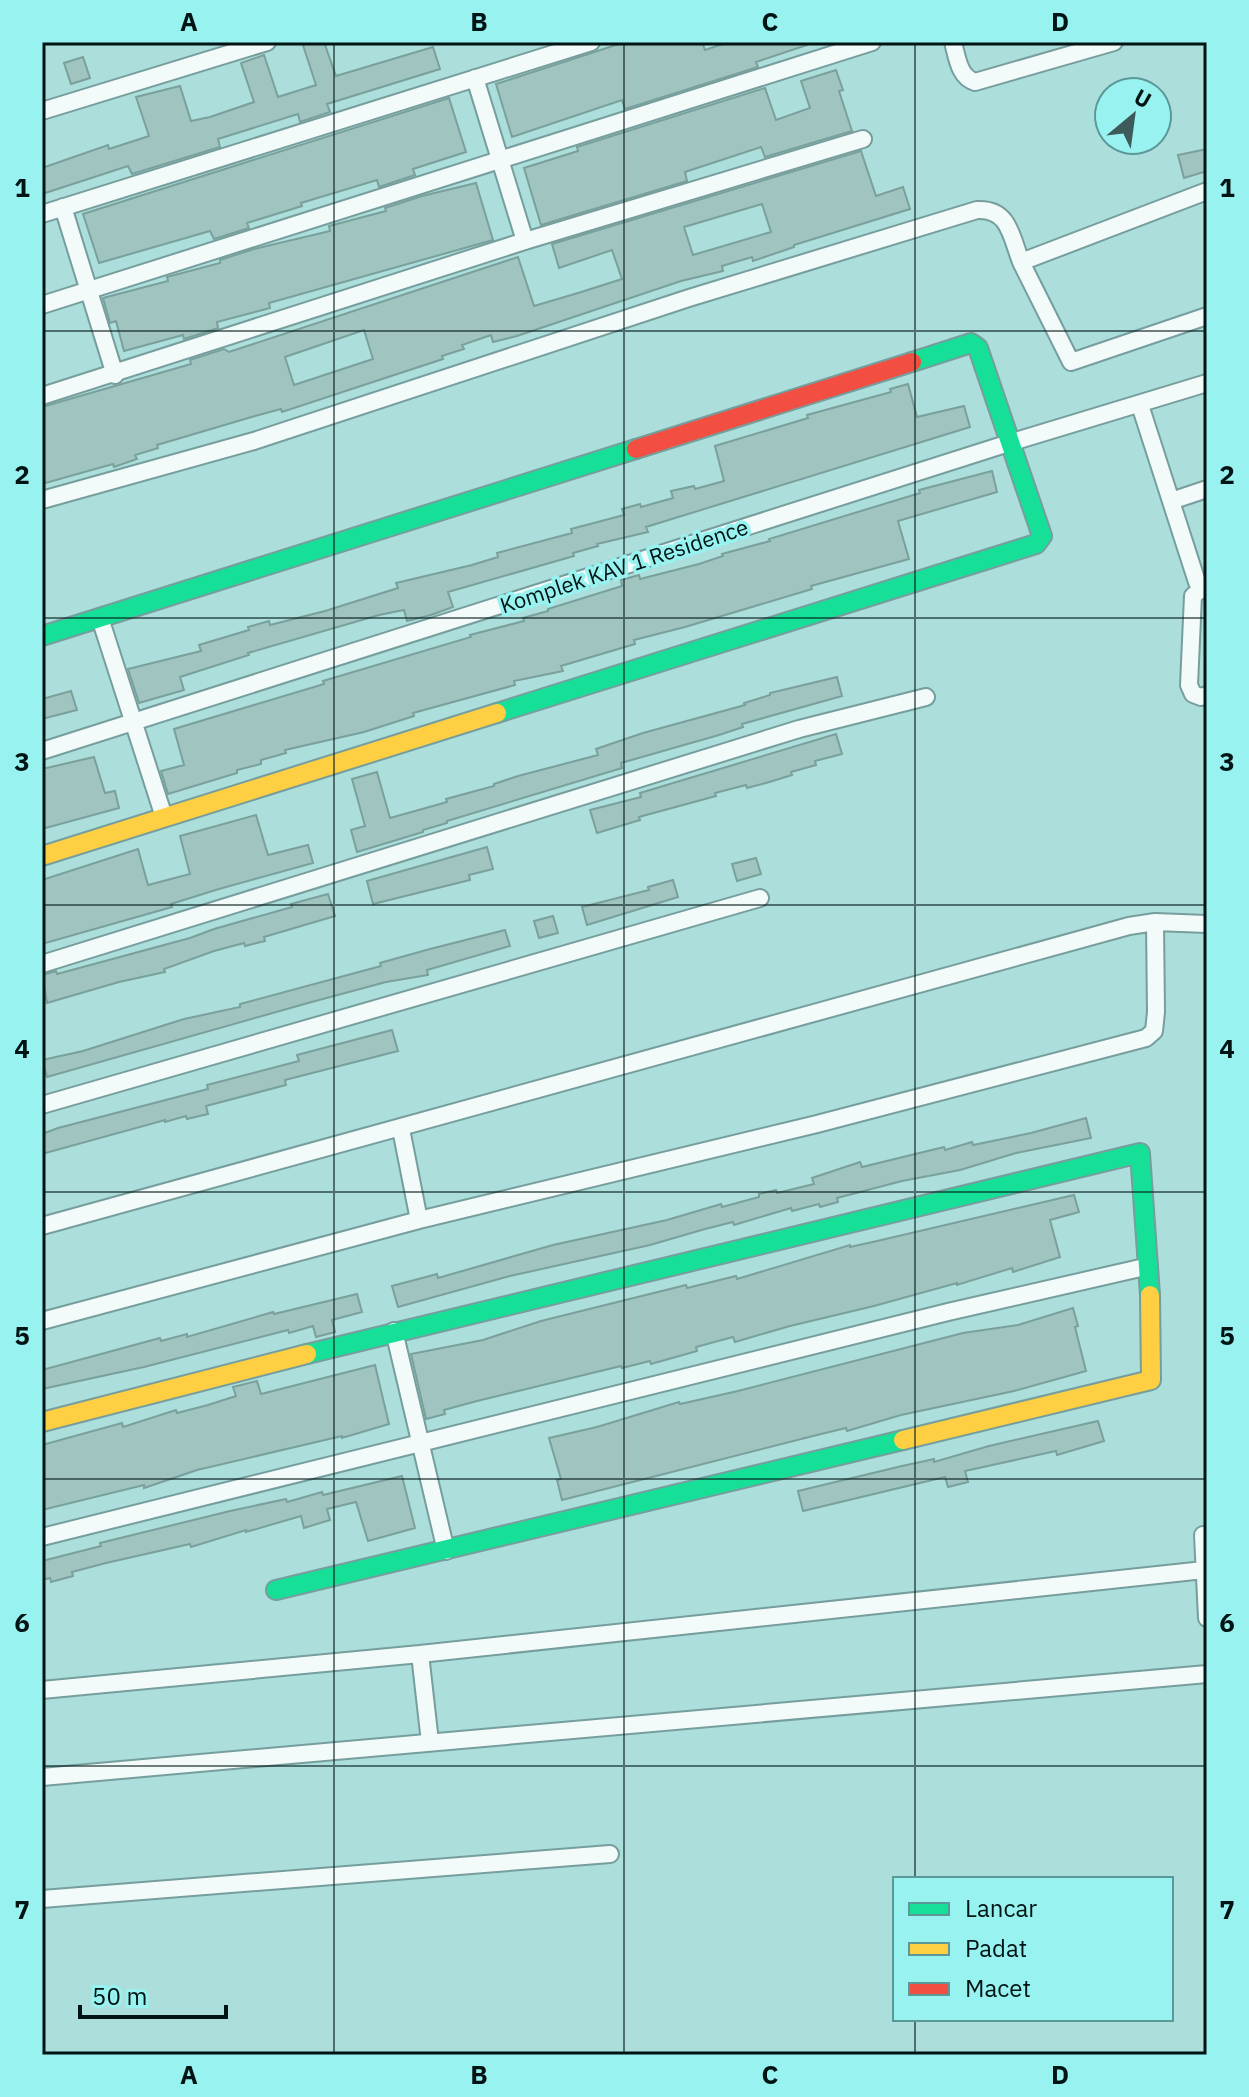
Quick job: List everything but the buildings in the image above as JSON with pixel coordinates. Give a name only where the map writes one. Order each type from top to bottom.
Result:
[{"type":"street","points":[[42,111],[267,42]]},
{"type":"street","points":[[42,214],[591,42]]},
{"type":"street","points":[[42,305],[872,42]]},
{"type":"street","points":[[953,42],[960,69],[966,78],[975,82],[1114,42]]},
{"type":"street","points":[[475,78],[525,241]]},
{"type":"street","points":[[42,396],[525,241],[863,139]]},
{"type":"street","points":[[1021,262],[1207,191]]},
{"type":"street","points":[[63,207],[115,375]]},
{"type":"street","points":[[42,500],[254,441],[689,298],[977,210],[991,209],[1002,216],[1021,262],[1071,362],[1207,316]]},
{"type":"street","points":[[42,636],[969,343],[978,348],[1042,536],[1036,544],[42,856]]},
{"type":"street","name":"Komplek KAV 1 Residence","points":[[42,751],[1009,443],[1207,383]]},
{"type":"street","points":[[1140,405],[1204,590],[1193,596],[1189,685],[1193,694],[1201,697],[1207,695]]},
{"type":"street","points":[[1171,501],[1207,489]]},
{"type":"street","points":[[100,618],[164,817]]},
{"type":"street","points":[[42,964],[799,729],[926,697]]},
{"type":"street","points":[[42,1105],[760,898]]},
{"type":"street","points":[[42,1321],[419,1220],[817,1124],[1146,1038],[1154,1031],[1156,1020],[1155,922]]},
{"type":"street","points":[[42,1226],[1129,926],[1155,922],[1207,924]]},
{"type":"street","points":[[401,1129],[419,1220]]},
{"type":"street","points":[[42,1422],[394,1331],[1140,1153],[1149,1266],[1151,1380],[276,1590]]},
{"type":"street","points":[[42,1537],[948,1312],[1149,1266]]},
{"type":"street","points":[[394,1331],[446,1551]]},
{"type":"street","points":[[1207,1535],[1203,1535],[1207,1618]]},
{"type":"street","points":[[42,1690],[420,1654],[1204,1570]]},
{"type":"street","points":[[420,1654],[430,1742]]},
{"type":"street","points":[[42,1777],[1207,1674]]},
{"type":"street","points":[[42,1899],[610,1854]]},
{"type":"traffic: fast","points":[[497,713],[1036,544],[1042,536],[978,348],[971,343],[912,362]]},
{"type":"traffic: fast","points":[[42,636],[636,449]]},
{"type":"traffic: fast","points":[[307,1354],[1140,1153],[1150,1295]]},
{"type":"traffic: fast","points":[[276,1590],[903,1440]]},
{"type":"traffic: slow","points":[[42,856],[497,713]]},
{"type":"traffic: slow","points":[[903,1440],[1151,1380],[1150,1295]]},
{"type":"traffic: slow","points":[[42,1422],[307,1354]]},
{"type":"traffic: jam","points":[[636,449],[912,362]]}]
